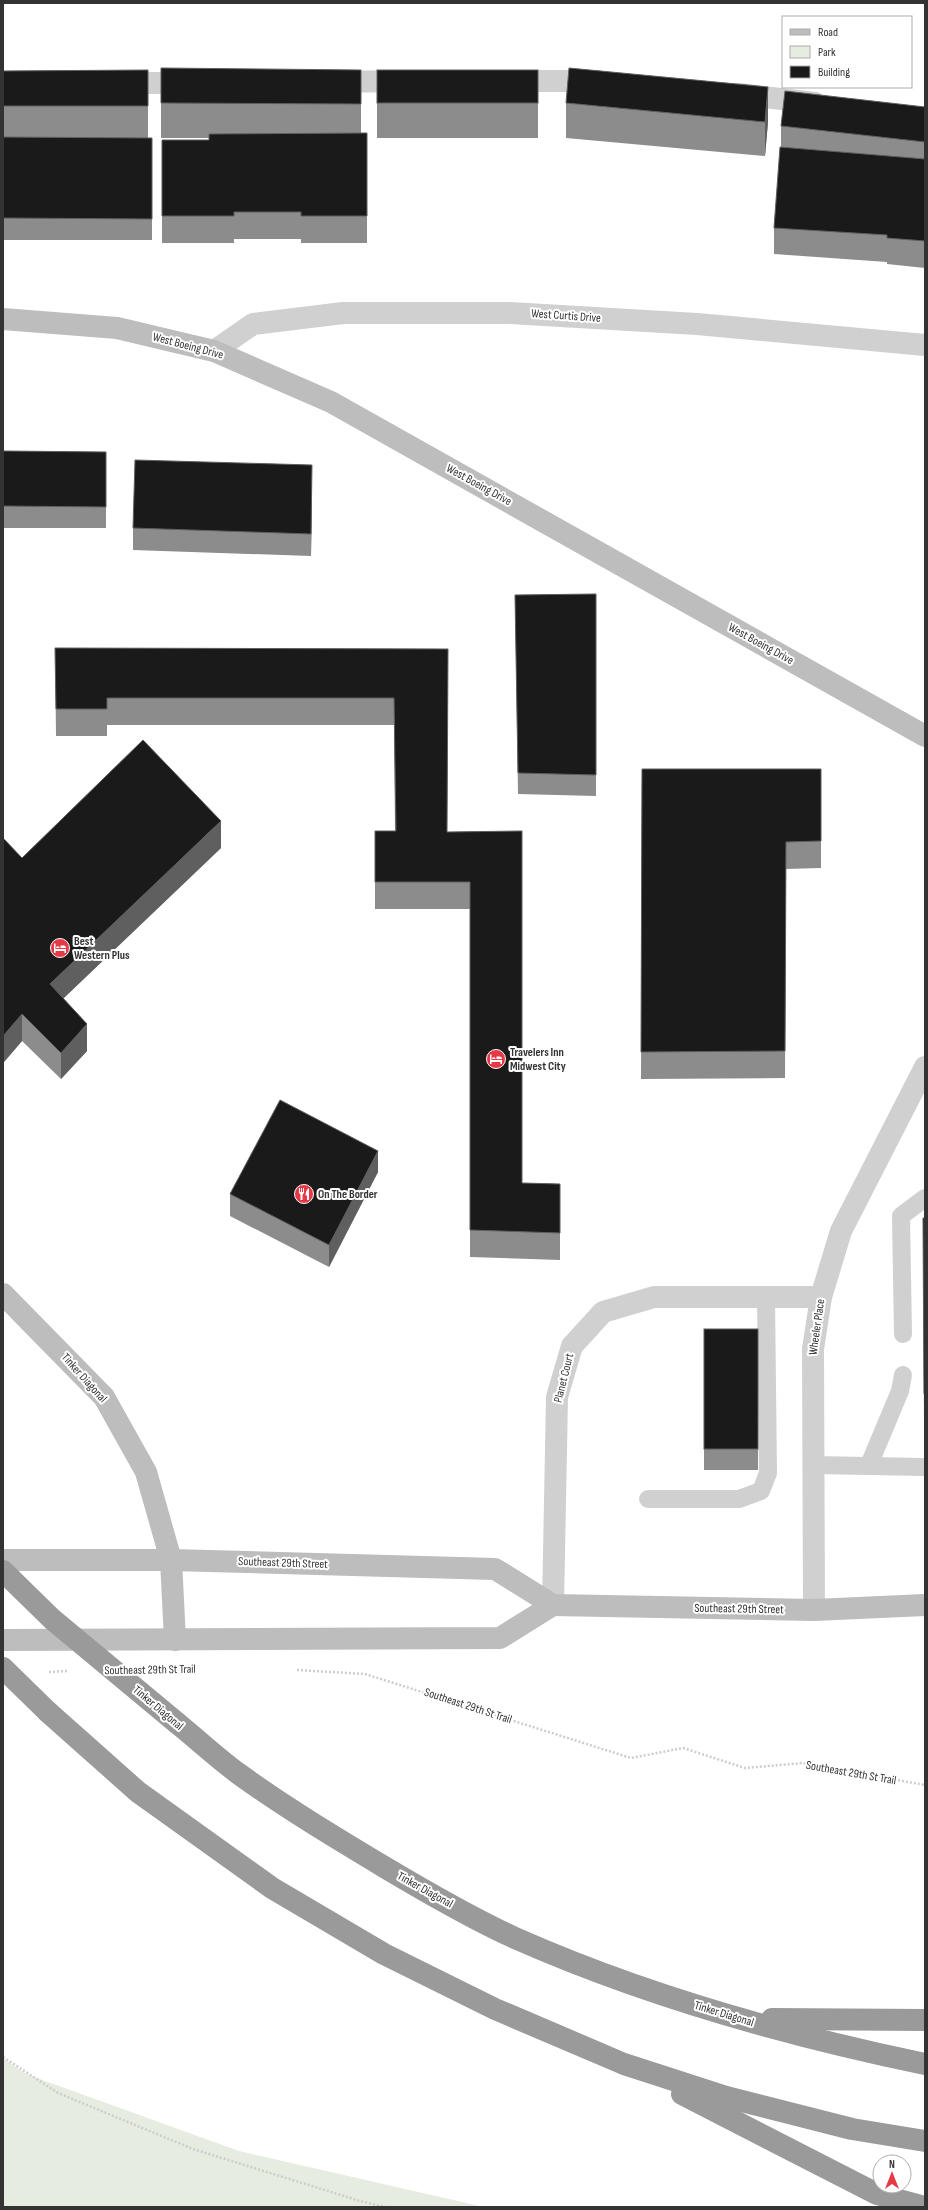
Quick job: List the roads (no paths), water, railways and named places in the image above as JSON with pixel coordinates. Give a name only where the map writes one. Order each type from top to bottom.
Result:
[{"type":"highway","name":"Tinker Diagonal","points":[[3,1571],[52,1619],[238,1773],[308,1821],[423,1890],[514,1937],[613,1978],[739,2019],[866,2052],[925,2064]]},
{"type":"highway","points":[[3,1668],[48,1712],[138,1792],[272,1888],[384,1954],[495,2009],[624,2064],[877,2194],[925,2206]]},
{"type":"highway","points":[[739,2019],[925,2020]]},
{"type":"highway","points":[[624,2064],[726,2097],[845,2127],[925,2140]]},
{"type":"main road","name":"West Boeing Drive","points":[[3,319],[117,328],[214,351],[331,402],[925,736]]},
{"type":"main road","name":"Tinker Diagonal","points":[[3,1294],[104,1397],[146,1472],[171,1560],[175,1640]]},
{"type":"main road","name":"Southeast 29th Street","points":[[3,1560],[171,1560],[495,1569],[553,1605],[814,1610],[925,1605]]},
{"type":"main road","points":[[3,1640],[500,1638],[553,1605]]},
{"type":"street","points":[[312,82],[423,81]]},
{"type":"street","points":[[486,81],[615,81]]},
{"type":"street","points":[[98,83],[209,82]]},
{"type":"street","points":[[716,91],[832,105]]},
{"type":"street","name":"West Curtis Drive","points":[[214,351],[253,324],[343,313],[510,313],[697,324],[925,345]]},
{"type":"street","name":"Wheeler Place","points":[[814,1610],[812,1465],[813,1349],[821,1296],[841,1231],[925,1067]]},
{"type":"street","name":"Planet Court","points":[[553,1605],[557,1397],[572,1346],[603,1312],[654,1296],[821,1296]]},
{"type":"lane","points":[[903,1334],[900,1216],[925,1198]]},
{"type":"lane","points":[[648,1499],[739,1499],[760,1491],[768,1473],[766,1296]]},
{"type":"lane","points":[[869,1465],[900,1391],[903,1375]]},
{"type":"lane","points":[[812,1465],[925,1466]]},
{"type":"place","name":"Best Western Plus","points":[[60,948]]},
{"type":"place","name":"Travelers Inn Midwest City","points":[[496,1059]]},
{"type":"place","name":"On The Border","points":[[304,1194]]}]
